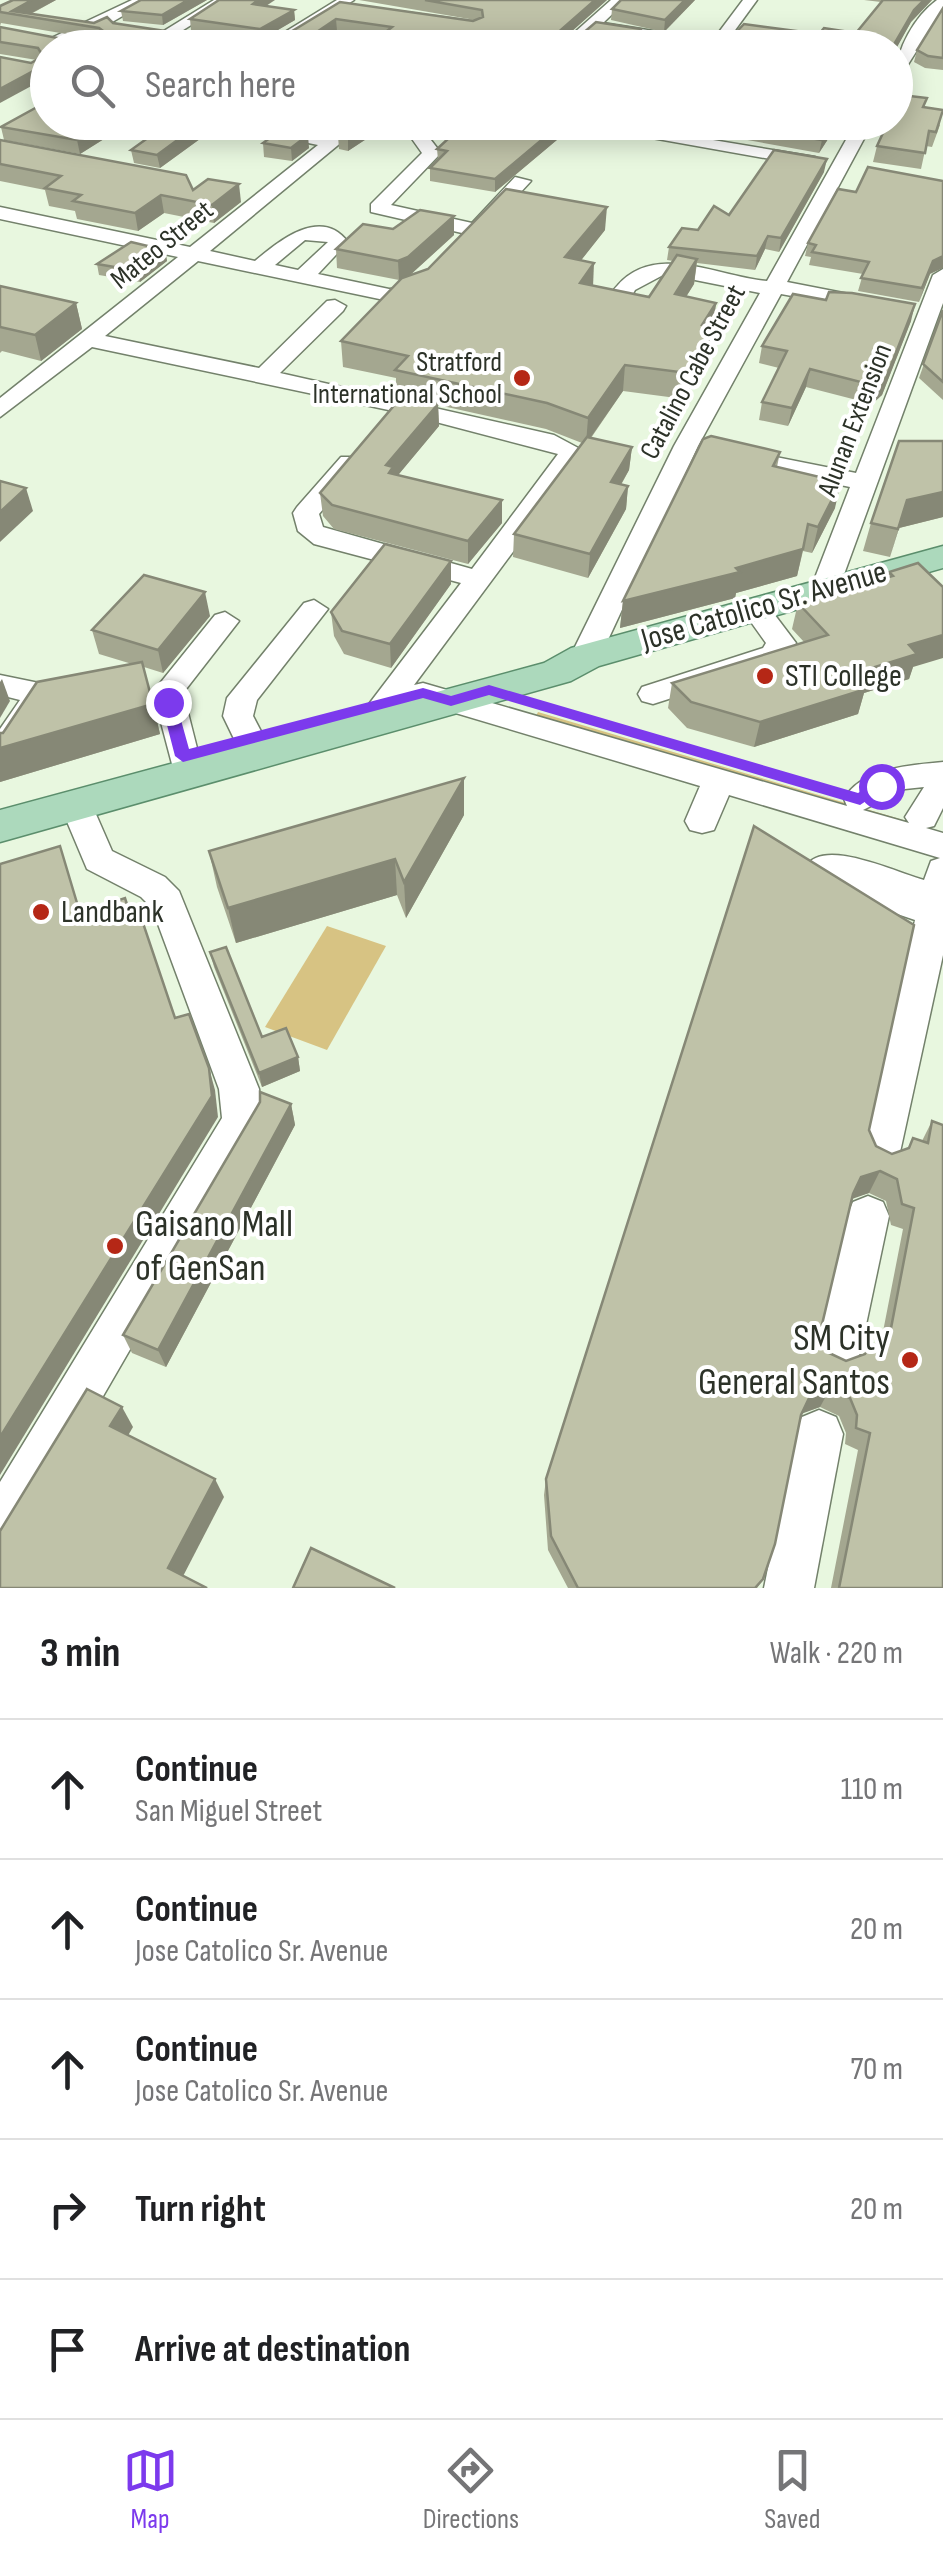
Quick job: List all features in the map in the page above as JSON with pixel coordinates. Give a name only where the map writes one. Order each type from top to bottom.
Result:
[{"type":"main road","name":"Jose Catolico Sr. Avenue","points":[[0,805],[384,704],[557,672],[586,657],[943,556]]},
{"type":"main road","name":"Jose Catolico Sr. Avenue","points":[[0,826],[456,692]]},
{"type":"street","points":[[67,30],[114,0]]},
{"type":"street","points":[[86,30],[143,0]]},
{"type":"street","points":[[142,30],[224,0]]},
{"type":"street","points":[[585,30],[620,0]]},
{"type":"street","points":[[728,30],[750,0]]},
{"type":"street","points":[[913,42],[941,1]]},
{"type":"street","points":[[297,30],[348,5]]},
{"type":"street","points":[[590,26],[619,30]]},
{"type":"street","points":[[315,140],[332,143]]},
{"type":"street","name":"Mateo Street","points":[[0,410],[194,255],[257,195],[336,140]]},
{"type":"street","points":[[422,140],[432,153],[378,208],[461,244]]},
{"type":"street","points":[[681,140],[849,167]]},
{"type":"street","name":"Catalino Cabe Street","points":[[586,657],[686,446],[771,287],[849,167],[859,140]]},
{"type":"street","points":[[0,213],[399,296],[414,291],[522,181]]},
{"type":"street","points":[[259,268],[300,234],[333,236],[338,242],[302,277]]},
{"type":"street","points":[[615,306],[620,293],[648,271],[665,268],[912,316],[943,346]]},
{"type":"street","name":"Alunan Extension","points":[[825,588],[912,316],[943,275]]},
{"type":"street","points":[[264,376],[335,306]]},
{"type":"street","points":[[71,316],[98,331],[264,376],[545,440],[570,450],[570,458],[482,580],[384,704]]},
{"type":"street","points":[[398,405],[306,513],[311,530],[323,538],[482,580]]},
{"type":"street","points":[[686,446],[862,482]]},
{"type":"street","points":[[652,694],[774,655],[781,643],[755,608]]},
{"type":"street","points":[[249,739],[238,716],[242,698],[314,609]]},
{"type":"street","points":[[183,756],[168,692],[225,621]]},
{"type":"street","points":[[0,685],[28,690],[36,699],[0,753]]},
{"type":"street","points":[[456,692],[719,780],[943,846]]},
{"type":"street","points":[[456,692],[932,820],[931,799],[943,791]]},
{"type":"street","points":[[860,799],[898,778],[943,774]]},
{"type":"street","points":[[702,821],[719,780]]},
{"type":"street","points":[[0,1528],[242,1121],[238,1089],[167,901],[153,886],[94,855],[76,804]]},
{"type":"street","points":[[882,1153],[935,966],[938,893]]},
{"type":"street","points":[[838,1353],[868,1216]]},
{"type":"street","points":[[790,1588],[820,1434]]},
{"type":"shaded area","points":[[538,712],[910,822],[908,828],[535,718]]},
{"type":"shaded area","points":[[327,926],[386,946],[327,1050],[265,1027]]},
{"type":"building","points":[[13,0],[32,0],[12,11],[94,23],[107,17],[113,23],[159,30],[102,30],[0,12],[0,6]]},
{"type":"building","points":[[141,0],[188,0],[162,15],[121,11]]},
{"type":"building","points":[[219,0],[258,0],[253,4],[294,10],[260,29],[190,19]]},
{"type":"building","points":[[425,0],[595,0],[561,30],[388,30],[392,27],[336,19],[320,30],[294,30],[340,2],[473,21],[483,17],[482,10]]},
{"type":"building","points":[[621,0],[685,0],[665,20],[612,9]]},
{"type":"building","points":[[883,0],[924,0],[902,30],[858,30]]},
{"type":"building","points":[[943,8],[943,58],[928,56],[917,50]]},
{"type":"building","points":[[596,22],[641,30],[587,30]]},
{"type":"building","points":[[744,24],[789,30],[738,30]]},
{"type":"building","points":[[0,27],[30,33],[30,47],[0,42]]},
{"type":"building","points":[[0,57],[30,63],[30,73],[0,89]]},
{"type":"building","points":[[913,96],[927,98],[923,107],[943,110],[936,132],[929,131],[925,153],[877,146],[880,140],[913,140]]},
{"type":"building","points":[[30,111],[30,132],[1,127]]},
{"type":"building","points":[[0,140],[186,175],[193,190],[208,179],[239,184],[212,205],[161,195],[135,213],[73,201],[81,195],[45,188],[61,176],[0,164]]},
{"type":"building","points":[[145,140],[177,140],[157,155],[131,150]]},
{"type":"building","points":[[267,140],[301,140],[291,148],[263,143]]},
{"type":"building","points":[[447,140],[542,140],[495,179],[430,168],[447,151],[437,149]]},
{"type":"building","points":[[774,150],[827,159],[781,238],[768,236],[757,256],[669,247],[682,228],[698,230],[714,206],[729,215]]},
{"type":"building","points":[[868,167],[943,181],[943,256],[933,261],[922,288],[861,278],[869,262],[812,252],[816,245],[808,243],[838,189],[856,192]]},
{"type":"building","points":[[506,189],[607,207],[565,257],[594,263],[580,283],[649,297],[677,255],[697,259],[675,294],[716,303],[702,325],[715,328],[687,373],[625,365],[588,418],[547,403],[395,370],[408,356],[341,341],[402,278],[428,269]]},
{"type":"building","points":[[420,210],[454,216],[408,257],[398,261],[336,249],[363,224],[393,229]]},
{"type":"building","points":[[131,242],[165,250],[138,271],[97,264]]},
{"type":"building","points":[[0,286],[76,303],[35,335],[0,327]]},
{"type":"building","points":[[829,292],[915,304],[886,378],[876,386],[810,369],[792,408],[762,402],[787,351],[762,346],[793,294],[826,300]]},
{"type":"building","points":[[943,310],[943,382],[923,364]]},
{"type":"building","points":[[403,395],[438,404],[386,465],[393,467],[389,473],[502,500],[468,541],[332,505],[320,493]]},
{"type":"building","points":[[711,436],[780,452],[773,466],[841,482],[818,527],[808,524],[803,549],[736,568],[740,572],[623,601],[703,439]]},
{"type":"building","points":[[587,437],[632,447],[611,482],[628,486],[590,554],[514,534]]},
{"type":"building","points":[[899,441],[943,441],[943,492],[907,500],[898,529],[871,523]]},
{"type":"building","points":[[0,481],[26,488],[0,512]]},
{"type":"building","points":[[385,544],[451,561],[390,644],[342,631],[331,612]]},
{"type":"building","points":[[918,563],[943,587],[943,635],[909,645],[917,654],[852,674],[866,689],[760,722],[691,702],[672,683],[828,635],[798,603],[893,576],[889,572]]},
{"type":"building","points":[[144,575],[205,592],[158,650],[92,630]]},
{"type":"building","points":[[142,662],[153,704],[0,748],[0,733],[37,682]]},
{"type":"building","points":[[464,778],[404,882],[395,859],[228,908],[209,851]]},
{"type":"building","points":[[754,826],[914,925],[869,1130],[876,1146],[892,1154],[909,1148],[913,1138],[928,1143],[932,1121],[943,1125],[943,1588],[839,1588],[870,1433],[856,1428],[857,1415],[850,1398],[830,1389],[810,1396],[801,1415],[775,1544],[763,1579],[755,1588],[578,1588],[551,1536],[546,1479]],"holes":[[[880,1171],[897,1179],[902,1204],[914,1208],[887,1349],[871,1343],[865,1354],[846,1361],[827,1352],[820,1333],[853,1194],[861,1177]]]},
{"type":"building","points":[[60,846],[80,913],[125,898],[133,923],[142,920],[175,1018],[189,1014],[209,1068],[212,1096],[0,1437],[0,864]]},
{"type":"building","points":[[226,947],[262,1037],[286,1028],[298,1057],[259,1073],[210,952]]},
{"type":"building","points":[[260,1092],[291,1104],[158,1350],[123,1335],[260,1102]]},
{"type":"building","points":[[87,1389],[122,1407],[110,1426],[215,1479],[168,1568],[207,1588],[0,1588],[0,1531]]},
{"type":"building","points":[[311,1548],[395,1588],[293,1588]]},
{"type":"place","name":"Stratford International School","points":[[522,378]]},
{"type":"place","name":"STI College","points":[[765,676]]},
{"type":"place","name":"Landbank","points":[[41,912]]},
{"type":"place","name":"Gaisano Mall of GenSan","points":[[115,1246]]},
{"type":"place","name":"SM City General Santos","points":[[910,1360]]},
{"type":"route","points":[[168,702],[183,756],[423,693],[451,701],[489,690],[860,799],[881,786]]}]
